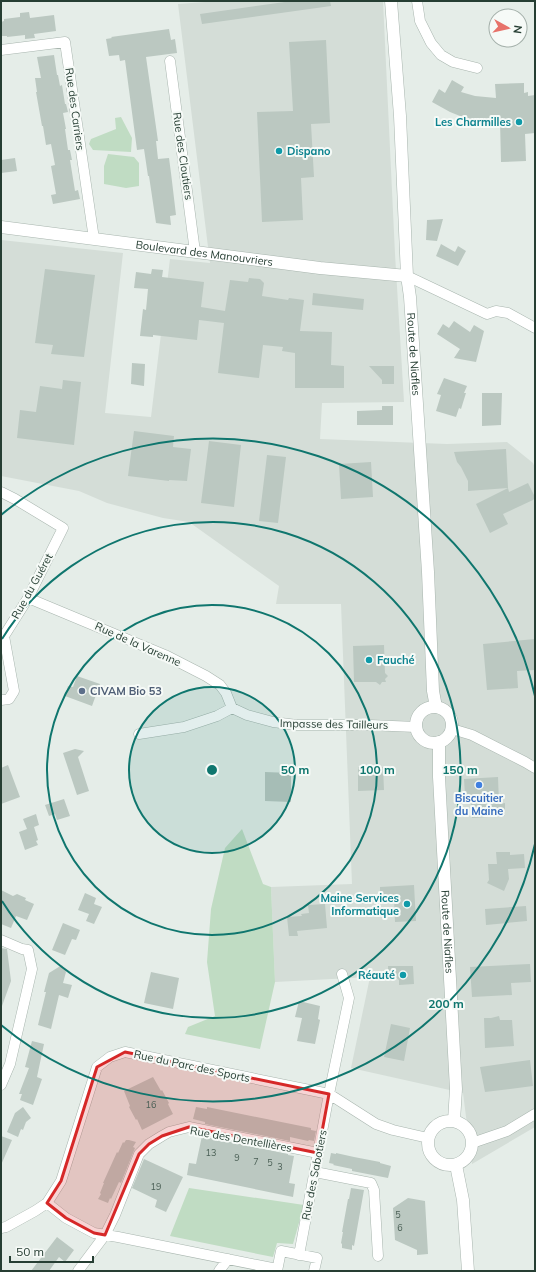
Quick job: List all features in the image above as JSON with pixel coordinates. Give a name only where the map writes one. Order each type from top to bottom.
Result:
[{"type":"street","name":"Route de Niafles","points":[[391,1],[400,116],[407,276],[410,297],[428,572],[433,691],[436,707]]},
{"type":"street","points":[[417,1],[420,21],[431,44],[441,55],[453,62],[477,68]]},
{"type":"street","name":"Rue des Carriers","points":[[1,50],[65,42],[94,239]]},
{"type":"street","name":"Rue des Cloutiers","points":[[170,61],[195,252]]},
{"type":"street","name":"Boulevard des Manouvriers","points":[[1,227],[320,268],[407,276]]},
{"type":"street","points":[[407,276],[487,314],[496,311],[508,313],[535,328]]},
{"type":"street","name":"Rue du Guéret","points":[[1,492],[16,499],[63,528],[28,598],[4,636],[14,691],[9,699],[1,700]]},
{"type":"street","name":"Rue de la Varenne","points":[[28,598],[166,654],[220,685],[226,693],[232,708]]},
{"type":"street","points":[[430,707],[436,707],[442,709],[450,717],[452,729],[447,737],[434,743],[424,740],[420,736],[416,727],[416,721],[421,712],[430,707]]},
{"type":"street","points":[[139,734],[184,727],[217,716],[232,708]]},
{"type":"street","name":"Impasse des Tailleurs","points":[[232,708],[247,715],[273,722],[297,725],[376,725],[416,727]]},
{"type":"street","points":[[452,729],[472,735],[535,768]]},
{"type":"street","name":"Route de Niafles","points":[[439,742],[439,777],[456,1089],[454,1121]]},
{"type":"street","points":[[1,940],[28,950],[32,969],[5,1062],[1,1085]]},
{"type":"street","name":"Rue des Sabotiers","points":[[299,1255],[329,1094],[349,998],[342,974]]},
{"type":"street","name":"Rue du Parc des Sports","points":[[1,1228],[18,1221],[47,1203],[61,1181],[97,1068],[110,1057],[125,1052],[329,1094],[376,1124],[393,1130],[428,1138]]},
{"type":"street","points":[[472,1143],[507,1131],[535,1114]]},
{"type":"street","points":[[447,1121],[454,1121],[460,1123],[469,1131],[472,1143],[468,1157],[463,1162],[456,1165],[448,1165],[435,1159],[430,1153],[428,1138],[435,1126],[447,1121]]},
{"type":"street","name":"Rue des Dentellières","points":[[78,1271],[105,1235],[115,1215],[139,1154],[149,1144],[169,1132],[189,1127],[318,1153]]},
{"type":"street","points":[[456,1165],[464,1200],[468,1271]]},
{"type":"street","points":[[315,1172],[371,1183],[374,1190],[378,1256]]},
{"type":"street","points":[[47,1203],[66,1218],[94,1233],[277,1270],[281,1251],[317,1258],[314,1271]]},
{"type":"street","points":[[219,1271],[228,1259]]},
{"type":"highlighted area","points":[[125,1052],[329,1094],[318,1153],[189,1127],[162,1136],[149,1144],[139,1154],[105,1235],[94,1233],[66,1218],[47,1203],[61,1181],[97,1067]]},
{"type":"shaded area","points":[[219,1],[383,1],[395,254],[404,402],[322,403],[320,439],[447,444],[507,442],[533,463],[535,468],[535,1127],[472,1164],[463,1093],[351,1068],[370,977],[275,982],[271,887],[352,884],[341,604],[276,604],[279,586],[189,522],[163,518],[107,503],[79,491],[1,476],[1,240],[123,253],[105,413],[151,417],[170,259],[210,263],[178,4]]},
{"type":"green space","points":[[121,117],[132,138],[131,152],[93,150],[89,144],[91,139],[116,129],[115,118]]},
{"type":"green space","points":[[108,154],[134,157],[139,163],[139,186],[126,188],[104,184],[104,166]]},
{"type":"green space","points":[[242,829],[263,884],[271,887],[275,982],[260,1049],[185,1034],[188,1027],[215,1016],[207,962],[211,909],[225,848]]},
{"type":"green space","points":[[189,1188],[304,1205],[293,1244],[277,1243],[273,1257],[170,1236]]},
{"type":"building","points":[[292,1],[330,1],[331,6],[202,24],[200,14]]},
{"type":"building","points":[[29,12],[30,18],[54,15],[56,31],[34,34],[35,38],[25,39],[25,35],[7,37],[1,36],[1,22],[4,21],[4,19],[20,17],[20,13]]},
{"type":"building","points":[[169,29],[171,40],[175,39],[177,53],[146,57],[158,141],[156,141],[158,159],[169,158],[176,215],[170,216],[171,225],[156,223],[144,149],[137,150],[125,60],[120,61],[119,55],[109,56],[106,39]]},
{"type":"building","points":[[326,40],[330,123],[311,124],[314,177],[301,178],[303,220],[262,222],[257,112],[293,111],[289,42]]},
{"type":"building","points":[[54,55],[57,75],[60,86],[62,85],[68,112],[63,113],[65,129],[68,150],[70,150],[72,160],[70,160],[75,191],[78,190],[80,199],[53,204],[51,195],[56,194],[51,166],[55,165],[51,144],[46,145],[36,92],[35,78],[41,78],[37,57]]},
{"type":"building","name":"Les Charmilles","points":[[452,80],[464,87],[461,92],[475,96],[496,98],[495,84],[524,83],[524,93],[528,92],[528,96],[535,95],[535,133],[525,134],[526,161],[501,162],[500,121],[465,118],[432,102],[439,89],[445,93]]},
{"type":"building","points":[[15,158],[17,171],[1,173],[1,160]]},
{"type":"building","points":[[443,219],[437,241],[426,240],[427,220]]},
{"type":"building","points":[[441,244],[455,252],[458,246],[466,251],[458,266],[436,256]]},
{"type":"building","points":[[45,269],[95,275],[84,357],[51,354],[53,345],[35,343]]},
{"type":"building","points":[[152,269],[163,270],[162,277],[204,282],[201,307],[225,311],[230,280],[248,282],[249,278],[260,279],[264,283],[262,296],[288,300],[289,298],[304,300],[300,331],[332,332],[331,365],[344,366],[344,388],[295,388],[295,353],[282,351],[283,347],[263,345],[259,378],[218,373],[224,323],[199,320],[197,340],[153,335],[153,337],[140,336],[143,309],[146,310],[148,289],[134,288],[136,272],[151,274]]},
{"type":"building","points":[[313,293],[364,299],[363,310],[312,305]]},
{"type":"building","points":[[454,321],[470,332],[474,325],[484,331],[476,362],[454,358],[460,349],[437,334],[443,324],[449,328]]},
{"type":"building","points":[[132,363],[145,364],[144,386],[131,384]]},
{"type":"building","points":[[369,366],[394,366],[394,384],[382,384],[382,380]]},
{"type":"building","points":[[444,378],[467,386],[461,409],[459,408],[456,417],[436,411],[441,395],[437,394]]},
{"type":"building","points":[[63,380],[81,382],[74,445],[17,438],[20,410],[36,412],[40,386],[62,389]]},
{"type":"building","points":[[482,393],[502,393],[501,425],[482,426]]},
{"type":"building","points":[[382,406],[393,406],[393,425],[357,425],[357,411],[382,410]]},
{"type":"building","points":[[134,431],[174,436],[173,447],[191,449],[187,481],[169,481],[128,476]]},
{"type":"building","points":[[209,441],[241,445],[234,507],[201,503]]},
{"type":"building","points":[[506,449],[508,488],[468,491],[468,481],[457,462],[454,452]]},
{"type":"building","points":[[267,455],[286,457],[278,523],[259,521]]},
{"type":"building","points":[[371,462],[373,497],[341,499],[339,464]]},
{"type":"building","points":[[528,483],[535,498],[503,514],[508,524],[490,533],[476,504],[508,488],[509,492]]},
{"type":"building","points":[[535,639],[535,670],[517,671],[518,688],[487,690],[483,644]]},
{"type":"building","name":"Fauché","points":[[384,645],[385,673],[388,676],[385,679],[386,682],[382,682],[380,685],[376,682],[354,682],[353,646]]},
{"type":"building","name":"CIVAM Bio 53","points":[[77,676],[100,684],[92,706],[65,696],[68,686],[73,687]]},
{"type":"building","points":[[75,749],[84,751],[78,757],[89,791],[77,795],[63,753]]},
{"type":"building","points":[[8,765],[20,797],[1,804],[1,768]]},
{"type":"building","points":[[358,767],[383,767],[384,790],[358,791]]},
{"type":"building","points":[[265,772],[291,773],[291,802],[265,801]]},
{"type":"building","points":[[498,777],[499,804],[505,803],[505,816],[472,818],[470,795],[465,795],[464,779]]},
{"type":"building","points":[[64,799],[70,816],[57,820],[55,814],[49,816],[45,805]]},
{"type":"building","points":[[36,814],[39,825],[34,827],[38,845],[25,850],[19,832],[27,829],[23,819]]},
{"type":"building","points":[[496,852],[510,852],[510,855],[524,854],[525,868],[508,869],[509,879],[504,891],[487,883],[489,880],[488,864],[497,864]]},
{"type":"building","name":"Maine Services Informatique","points":[[414,885],[416,921],[395,922],[394,899],[380,900],[380,887]]},
{"type":"building","points":[[1,890],[13,896],[17,894],[34,904],[27,920],[16,916],[11,928],[1,924]]},
{"type":"building","points":[[85,893],[96,898],[94,904],[102,907],[94,924],[86,921],[89,914],[78,910]]},
{"type":"building","points":[[325,904],[327,928],[297,931],[298,936],[289,936],[287,917],[302,916],[301,914],[309,913],[308,905]]},
{"type":"building","points":[[526,906],[527,921],[486,925],[485,909]]},
{"type":"building","points":[[63,923],[80,930],[76,940],[72,939],[65,955],[52,950]]},
{"type":"building","points":[[1,948],[7,949],[11,981],[2,1006]]},
{"type":"building","points":[[530,964],[531,982],[511,983],[512,995],[472,997],[470,967]]},
{"type":"building","points":[[62,965],[66,972],[63,983],[72,985],[68,998],[59,995],[51,1029],[38,1025],[49,973]]},
{"type":"building","name":"Réauté","points":[[388,966],[413,966],[414,984],[399,985],[399,980],[393,975],[388,975]]},
{"type":"building","points":[[151,972],[179,978],[173,1009],[144,1003]]},
{"type":"building","points":[[299,1001],[320,1006],[318,1019],[320,1020],[315,1044],[297,1041],[302,1018],[295,1017]]},
{"type":"building","points":[[499,1016],[500,1020],[512,1020],[514,1046],[485,1048],[484,1018]]},
{"type":"building","points":[[391,1024],[410,1028],[404,1061],[384,1057]]},
{"type":"building","points":[[32,1041],[44,1044],[37,1077],[42,1079],[33,1105],[20,1100],[22,1094],[19,1094],[29,1068],[25,1067]]},
{"type":"building","points":[[530,1060],[533,1086],[485,1092],[480,1067]]},
{"type":"building","points":[[153,1077],[161,1091],[162,1090],[173,1114],[142,1130],[129,1107],[130,1106],[124,1091]]},
{"type":"building","points":[[23,1107],[31,1118],[26,1122],[23,1130],[21,1129],[18,1137],[7,1132],[15,1113]]},
{"type":"building","points":[[196,1107],[207,1109],[207,1107],[311,1128],[311,1130],[316,1131],[314,1141],[290,1137],[290,1141],[205,1124],[205,1122],[193,1119]]},
{"type":"building","points":[[1,1136],[12,1140],[1,1165]]},
{"type":"building","points":[[202,1136],[294,1156],[289,1183],[295,1184],[293,1197],[187,1175],[189,1163],[196,1164]]},
{"type":"building","points":[[126,1140],[136,1142],[133,1147],[135,1148],[121,1183],[119,1182],[108,1203],[98,1199],[101,1194],[103,1183],[117,1152],[118,1153],[123,1142],[124,1143]]},
{"type":"building","points":[[331,1153],[380,1162],[391,1166],[388,1178],[352,1171],[352,1169],[333,1165],[334,1164],[329,1163]]},
{"type":"building","points":[[144,1159],[183,1177],[166,1212],[155,1207],[157,1200],[132,1188]]},
{"type":"building","points":[[351,1188],[364,1190],[352,1250],[342,1248],[341,1243]]},
{"type":"building","points":[[408,1198],[425,1201],[428,1254],[417,1255],[417,1250],[395,1240],[393,1208]]},
{"type":"building","points":[[57,1237],[74,1250],[65,1262],[59,1257],[49,1271],[31,1271]]},
{"type":"place","name":"Les Charmilles","points":[[519,122]]},
{"type":"place","name":"Dispano","points":[[279,151]]},
{"type":"place","name":"Fauché","points":[[369,660]]},
{"type":"place","name":"CIVAM Bio 53","points":[[82,691]]},
{"type":"place","name":"Biscuitier du Maine","points":[[479,785]]},
{"type":"place","name":"Maine Services Informatique","points":[[407,904]]},
{"type":"place","name":"Réauté","points":[[403,975]]}]
